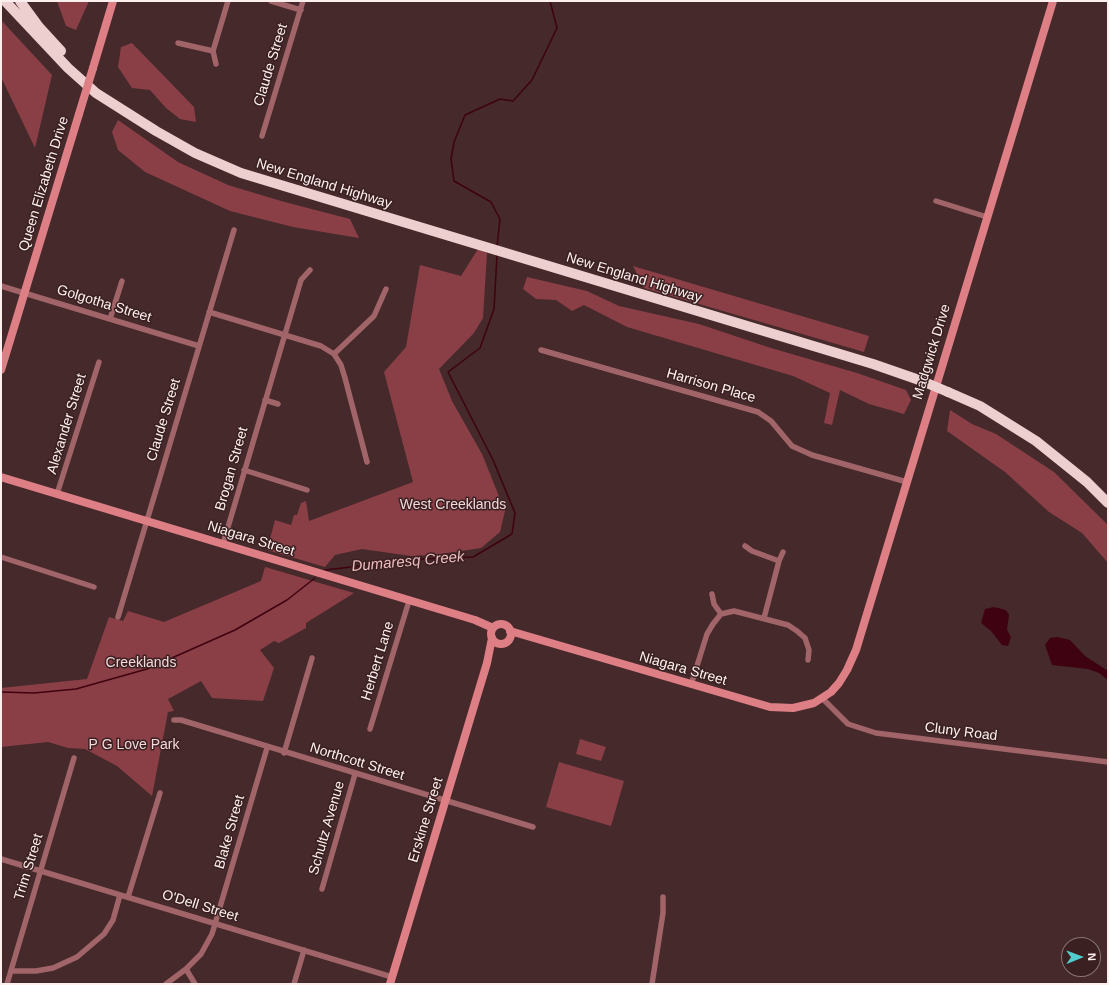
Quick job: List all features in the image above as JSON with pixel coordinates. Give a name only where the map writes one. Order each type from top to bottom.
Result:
[{"type":"highway","name":"New England Highway","points":[[6,1],[23,22],[68,68],[91,88],[115,106],[195,153],[241,173],[873,364],[922,381],[980,406],[1036,441],[1087,482],[1108,504]]},
{"type":"highway","points":[[11,1],[23,22]]},
{"type":"highway","name":"New England Highway","points":[[20,1],[39,27],[78,69],[132,116]]},
{"type":"street","points":[[216,64],[213,51],[228,1]]},
{"type":"street","points":[[270,1],[301,10]]},
{"type":"street","name":"Claude Street","points":[[262,136],[303,1]]},
{"type":"street","name":"Queen Elizabeth Drive","points":[[1,370],[112,2]]},
{"type":"street","name":"Madgwick Drive","points":[[823,698],[839,683],[856,650],[1052,2]]},
{"type":"street","points":[[178,43],[213,51]]},
{"type":"street","points":[[936,201],[987,217]]},
{"type":"street","name":"Claude Street","points":[[118,617],[234,230]]},
{"type":"street","name":"Brogan Street","points":[[223,544],[301,280],[310,270]]},
{"type":"street","points":[[110,320],[122,281]]},
{"type":"street","name":"Golgotha Street","points":[[1,286],[199,346]]},
{"type":"street","points":[[334,354],[374,316],[386,289]]},
{"type":"street","points":[[209,312],[321,346],[334,354],[341,365],[345,378],[367,462]]},
{"type":"street","name":"Harrison Place","points":[[541,350],[758,412],[771,421],[792,446],[812,455],[907,482]]},
{"type":"street","name":"Alexander Street","points":[[58,494],[99,362]]},
{"type":"street","points":[[265,400],[278,404]]},
{"type":"street","points":[[244,470],[307,490]]},
{"type":"street","name":"Niagara Street","points":[[1,477],[475,620],[493,628]]},
{"type":"street","points":[[745,546],[752,551],[779,561]]},
{"type":"street","points":[[764,618],[779,561],[783,552]]},
{"type":"street","points":[[1,557],[94,587]]},
{"type":"street","points":[[712,594],[714,604],[721,614]]},
{"type":"street","name":"Herbert Lane","points":[[370,729],[409,601]]},
{"type":"street","points":[[691,685],[707,634],[721,614],[734,611],[788,625],[805,638],[809,650],[808,660]]},
{"type":"street","points":[[503,625],[510,631],[505,642],[496,642],[492,638],[493,628],[503,625]]},
{"type":"street","name":"Niagara Street","points":[[510,631],[770,707],[784,709],[803,707],[823,698]]},
{"type":"street","name":"Erskine Street","points":[[391,980],[487,663],[492,638]]},
{"type":"street","name":"Niagara Street","points":[[505,642],[537,639]]},
{"type":"street","name":"Erskine Street","points":[[487,663],[505,642]]},
{"type":"street","points":[[284,753],[312,658]]},
{"type":"street","name":"Cluny Road","points":[[823,698],[848,724],[876,733],[1108,762]]},
{"type":"street","name":"Northcott Street","points":[[174,720],[181,720],[267,748],[533,827]]},
{"type":"street","name":"Blake Street","points":[[166,984],[186,969],[208,945],[216,924],[267,748]]},
{"type":"street","name":"Trim Street","points":[[7,984],[74,758]]},
{"type":"street","name":"Schultz Avenue","points":[[322,889],[355,774]]},
{"type":"street","points":[[128,897],[160,793]]},
{"type":"street","name":"O'Dell Street","points":[[1,859],[304,950],[391,980]]},
{"type":"street","points":[[11,970],[36,971],[53,968],[76,958],[104,934],[113,920],[120,895]]},
{"type":"street","points":[[652,984],[663,913],[663,897]]},
{"type":"street","points":[[294,984],[304,950]]},
{"type":"street","points":[[186,969],[195,984]]},
{"type":"green space","points":[[57,1],[89,1],[76,30],[66,26]]},
{"type":"green space","points":[[1,20],[52,75],[35,148],[1,77]]},
{"type":"green space","points":[[132,43],[194,107],[196,122],[180,119],[166,108],[150,90],[132,88],[118,67],[121,47]]},
{"type":"green space","points":[[118,120],[178,162],[228,185],[350,219],[359,238],[293,227],[230,211],[145,172],[118,150],[112,132]]},
{"type":"green space","name":"West Creeklands","points":[[478,249],[487,253],[483,318],[474,333],[439,369],[452,401],[482,454],[505,511],[500,532],[481,548],[434,555],[411,556],[362,549],[335,555],[325,567],[267,550],[275,520],[291,525],[294,515],[297,515],[301,503],[306,501],[309,521],[413,482],[384,372],[406,347],[420,265],[461,276]]},
{"type":"green space","points":[[633,266],[869,336],[864,352],[644,288]]},
{"type":"green space","points":[[527,277],[587,291],[619,306],[699,324],[771,348],[857,373],[906,390],[911,400],[904,414],[869,404],[840,390],[832,425],[824,423],[830,393],[793,376],[627,327],[584,305],[572,311],[556,300],[536,299],[523,289]]},
{"type":"green space","points":[[950,410],[972,424],[996,434],[1054,472],[1108,525],[1108,563],[1082,533],[1049,512],[1005,472],[947,431]]},
{"type":"green space","name":"Creeklands","points":[[265,567],[354,593],[306,623],[306,628],[279,643],[274,641],[260,650],[274,668],[263,701],[212,698],[201,681],[168,699],[174,711],[168,712],[152,796],[117,766],[85,749],[68,748],[48,742],[1,747],[1,688],[87,679],[109,617],[123,621],[128,611],[164,622],[261,581]]},
{"type":"green space","points":[[580,739],[606,747],[601,761],[576,754]]},
{"type":"green space","points":[[559,762],[624,781],[611,826],[546,807]]},
{"type":"shaded area","points":[[994,607],[1006,610],[1009,615],[1007,630],[1011,637],[1008,646],[1002,645],[991,631],[981,623],[985,609]]},
{"type":"shaded area","points":[[1057,637],[1070,640],[1085,656],[1108,671],[1108,680],[1099,673],[1088,669],[1052,665],[1045,645],[1050,638]]},
{"type":"waterway","name":"Dumaresq Creek","points":[[497,247],[500,219],[491,202],[454,181],[451,159],[454,142],[465,115],[500,99],[513,101],[532,80],[557,28],[550,1]]},
{"type":"waterway","name":"Dumaresq Creek","points":[[325,570],[421,559],[473,557],[512,534],[515,513],[493,460],[448,372],[480,348],[494,309],[497,255]]},
{"type":"waterway","name":"Dumaresq Creek","points":[[1,692],[34,693],[76,689],[147,669],[235,630],[287,600],[315,578]]},
{"type":"park label","name":"P G Love Park","points":[[134,745]]}]
